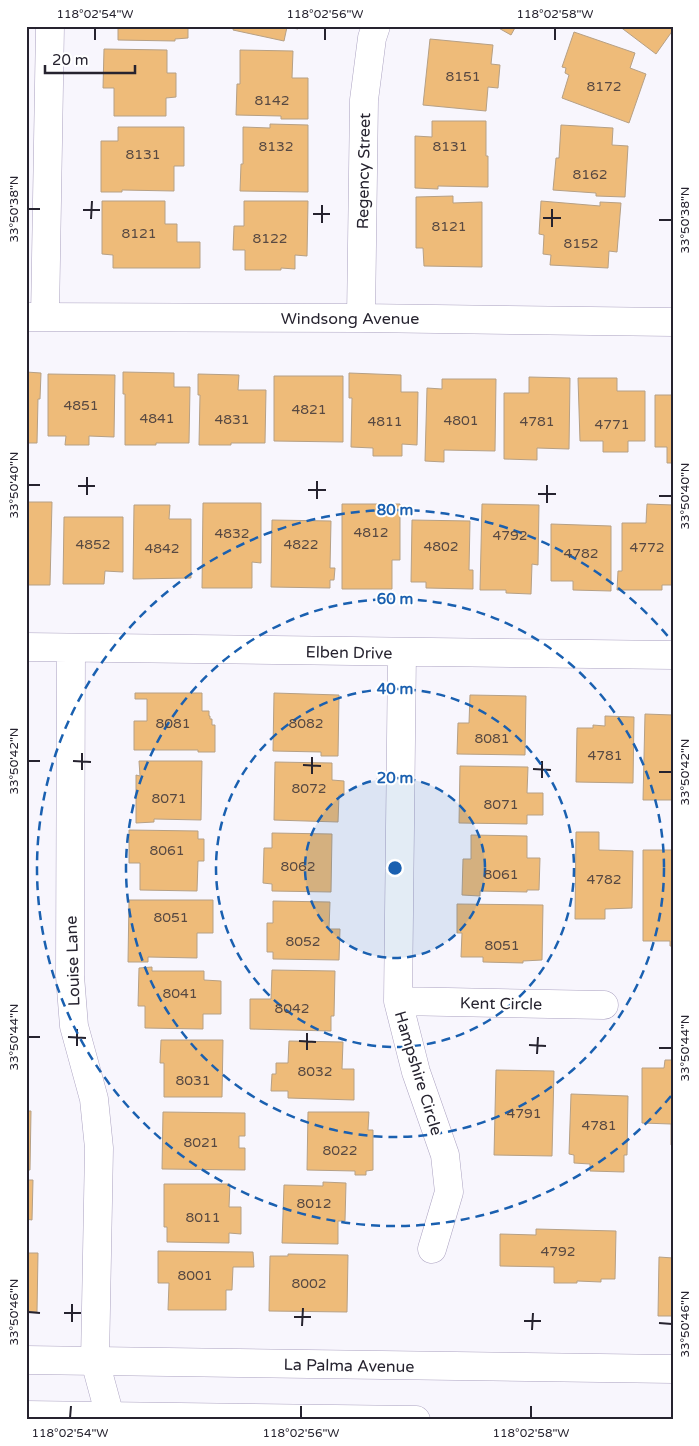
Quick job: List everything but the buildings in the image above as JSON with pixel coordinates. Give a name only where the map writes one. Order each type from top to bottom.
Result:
[{"type":"street","points":[[36,317],[50,26]]},
{"type":"street","name":"Regency Street","points":[[360,318],[364,100],[372,38],[376,26]]},
{"type":"street","name":"Windsong Avenue","points":[[36,317],[360,318],[673,322]]},
{"type":"street","name":"Elben Drive","points":[[26,647],[673,655]]},
{"type":"street","name":"Louise Lane","points":[[71,648],[70,976],[74,1026],[94,1098],[99,1148],[95,1361],[111,1418]]},
{"type":"street","name":"Hampshire Circle","points":[[402,653],[398,1001],[416,1072],[445,1155],[449,1192],[432,1249]]},
{"type":"street","name":"Kent Circle","points":[[398,1001],[604,1005]]},
{"type":"street","name":"La Palma Avenue","points":[[26,1360],[673,1369]]},
{"type":"street","points":[[26,1415],[111,1418],[416,1420]]}]
